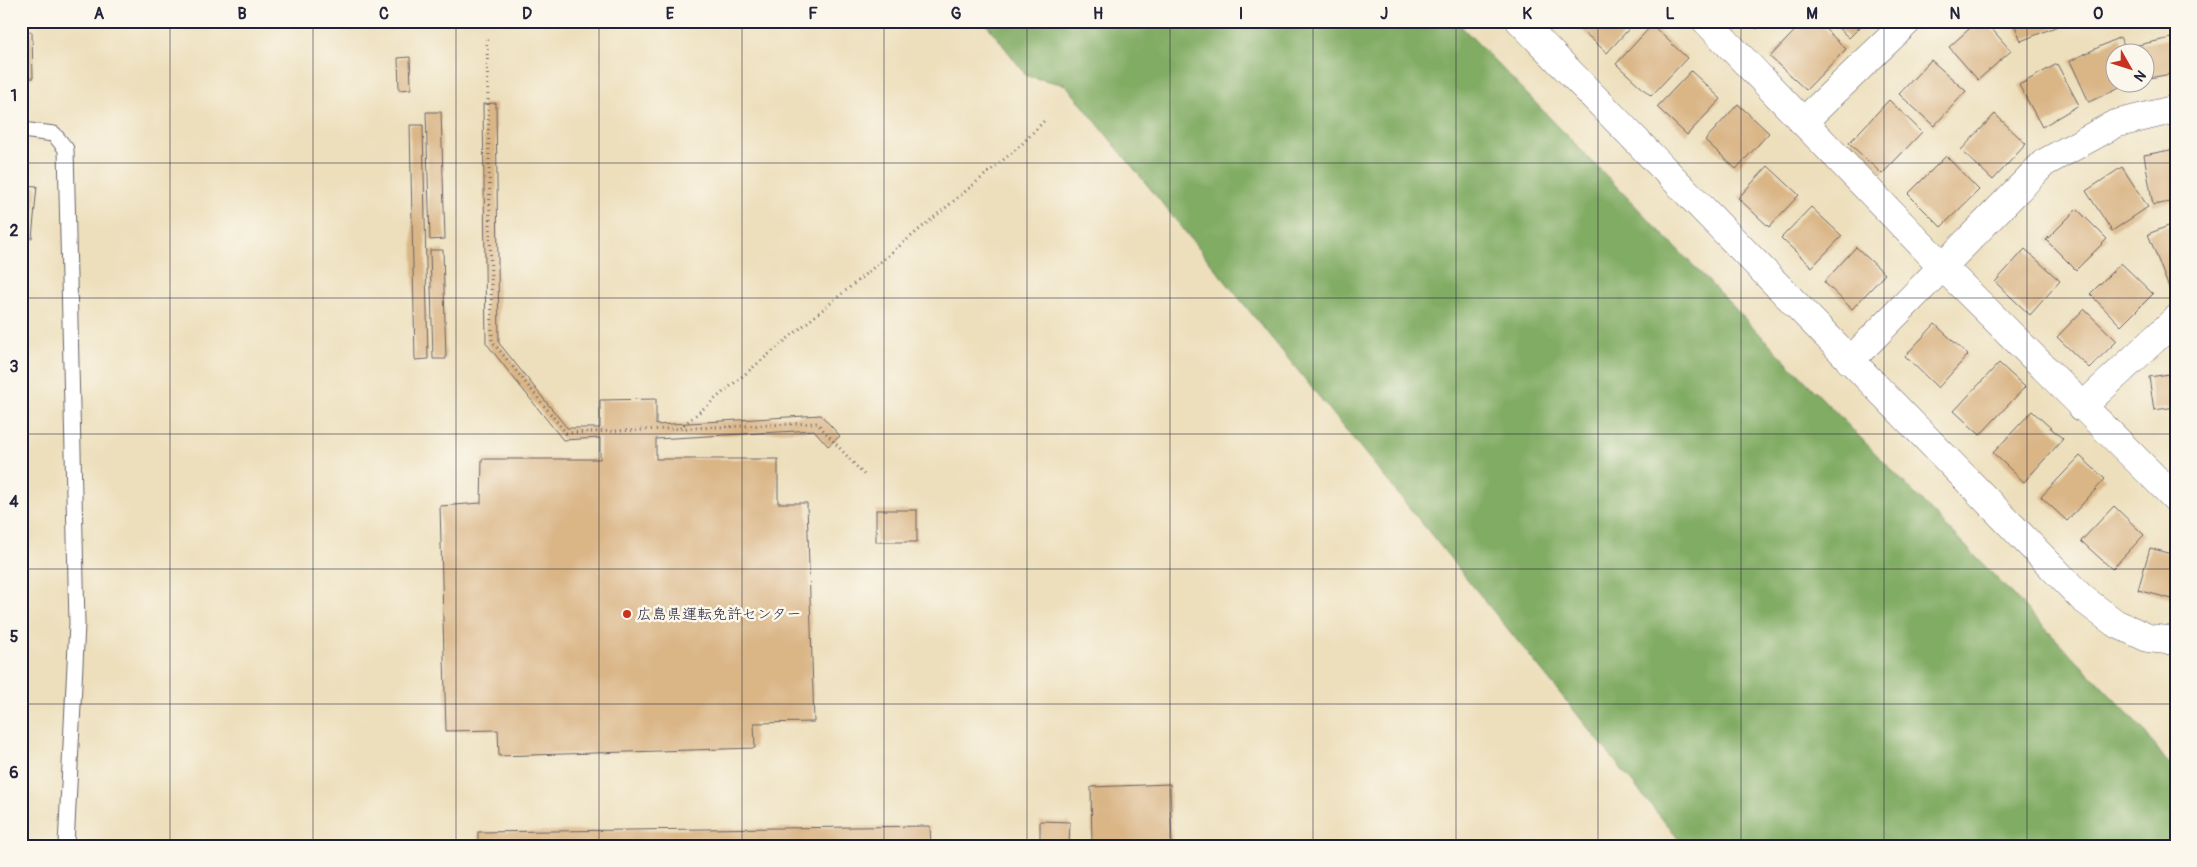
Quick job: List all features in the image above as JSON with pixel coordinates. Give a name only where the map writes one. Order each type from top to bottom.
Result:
[{"type":"street","points":[[1520,21],[2082,598],[2115,623],[2148,638],[2176,641]]},
{"type":"street","points":[[1706,21],[1942,266],[2176,499]]},
{"type":"street","points":[[1803,122],[1908,21]]},
{"type":"street","points":[[1850,361],[2044,163],[2115,124],[2176,109]]},
{"type":"street","points":[[2082,407],[2176,319]]},
{"type":"lane","points":[[21,124],[21,145]]},
{"type":"lane","points":[[22,130],[54,134],[66,149],[77,624],[66,846]]},
{"type":"path","points":[[487,39],[492,341],[566,433],[817,422],[866,477]]},
{"type":"path","points":[[680,428],[1020,146],[1044,121]]},
{"type":"green space","points":[[984,21],[1456,21],[2142,728],[2176,774],[2176,846],[1684,846],[1066,85],[1027,76]]},
{"type":"building","points":[[1576,21],[1636,21],[1607,53],[1574,23]]},
{"type":"building","points":[[1749,21],[1764,21],[1757,29]]},
{"type":"building","points":[[1804,21],[1817,21],[1846,49],[1806,90],[1770,57]]},
{"type":"building","points":[[1831,21],[1866,21],[1849,38]]},
{"type":"building","points":[[1978,21],[1985,21],[2011,51],[1978,80],[1949,47]]},
{"type":"building","points":[[2013,21],[2064,21],[2065,23],[2021,41]]},
{"type":"building","points":[[1652,25],[1687,58],[1651,96],[1616,64]]},
{"type":"building","points":[[21,32],[32,32],[33,78],[21,79]]},
{"type":"building","points":[[2120,37],[2122,42],[2110,42]]},
{"type":"building","points":[[2176,37],[2176,73],[2154,77],[2154,42],[2152,42]]},
{"type":"building","points":[[2104,45],[2104,92],[2110,92],[2089,102],[2070,61]]},
{"type":"building","points":[[410,57],[411,89],[399,90],[398,58]]},
{"type":"building","points":[[1931,60],[1966,91],[1934,126],[1899,94]]},
{"type":"building","points":[[2057,64],[2079,105],[2042,127],[2019,85]]},
{"type":"building","points":[[1691,71],[1721,99],[1687,135],[1657,107]]},
{"type":"building","points":[[1889,100],[1922,132],[1882,174],[1849,143]]},
{"type":"building","name":"広島県運転免許センター","points":[[496,103],[499,343],[567,428],[600,428],[600,400],[656,399],[656,425],[821,415],[840,436],[828,446],[814,430],[656,439],[656,459],[778,459],[778,503],[807,503],[814,722],[754,723],[755,748],[499,756],[498,730],[446,731],[440,506],[481,503],[482,459],[600,459],[600,438],[563,440],[486,343],[483,104]]},
{"type":"building","points":[[1738,104],[1769,133],[1736,169],[1705,140]]},
{"type":"building","points":[[426,112],[441,112],[445,239],[430,240]]},
{"type":"building","points":[[1995,114],[2026,144],[1993,180],[1961,150]]},
{"type":"building","points":[[410,125],[423,125],[428,359],[415,360]]},
{"type":"building","points":[[2176,149],[2176,201],[2153,205],[2144,155]]},
{"type":"building","points":[[1946,156],[1979,190],[1941,227],[1908,194]]},
{"type":"building","points":[[1768,166],[1799,195],[1769,227],[1738,198]]},
{"type":"building","points":[[2122,167],[2148,207],[2112,231],[2086,191]]},
{"type":"building","points":[[21,185],[37,186],[32,238],[21,238]]},
{"type":"building","points":[[1811,207],[1842,236],[1812,267],[1781,238]]},
{"type":"building","points":[[2077,209],[2107,239],[2076,270],[2046,240]]},
{"type":"building","points":[[2176,223],[2176,292],[2171,293],[2148,234]]},
{"type":"building","points":[[1856,247],[1885,274],[1852,309],[1824,282]]},
{"type":"building","points":[[2025,249],[2060,281],[2030,315],[1995,282]]},
{"type":"building","points":[[430,250],[443,250],[446,359],[433,359]]},
{"type":"building","points":[[2121,263],[2153,294],[2121,326],[2090,294]]},
{"type":"building","points":[[2084,309],[2117,341],[2089,368],[2057,337]]},
{"type":"building","points":[[1935,324],[1968,355],[1938,388],[1905,356]]},
{"type":"building","points":[[1999,363],[2025,387],[1980,435],[1954,411]]},
{"type":"building","points":[[2176,373],[2176,407],[2154,410],[2149,377]]},
{"type":"building","points":[[2032,411],[2063,439],[2024,482],[1993,453]]},
{"type":"building","points":[[2080,456],[2105,479],[2067,521],[2041,497]]},
{"type":"building","points":[[2114,506],[2144,535],[2112,569],[2081,541]]},
{"type":"building","points":[[876,510],[917,510],[917,542],[876,542]]},
{"type":"building","points":[[2150,548],[2176,555],[2176,585],[2172,599],[2138,590]]},
{"type":"building","points":[[1170,784],[1172,846],[1092,846],[1091,787]]},
{"type":"building","points":[[1040,821],[1070,822],[1069,846],[1040,846]]},
{"type":"building","points":[[930,826],[931,846],[478,846],[478,832]]},
{"type":"place","name":"広島県運転免許センター","points":[[627,614]]}]
